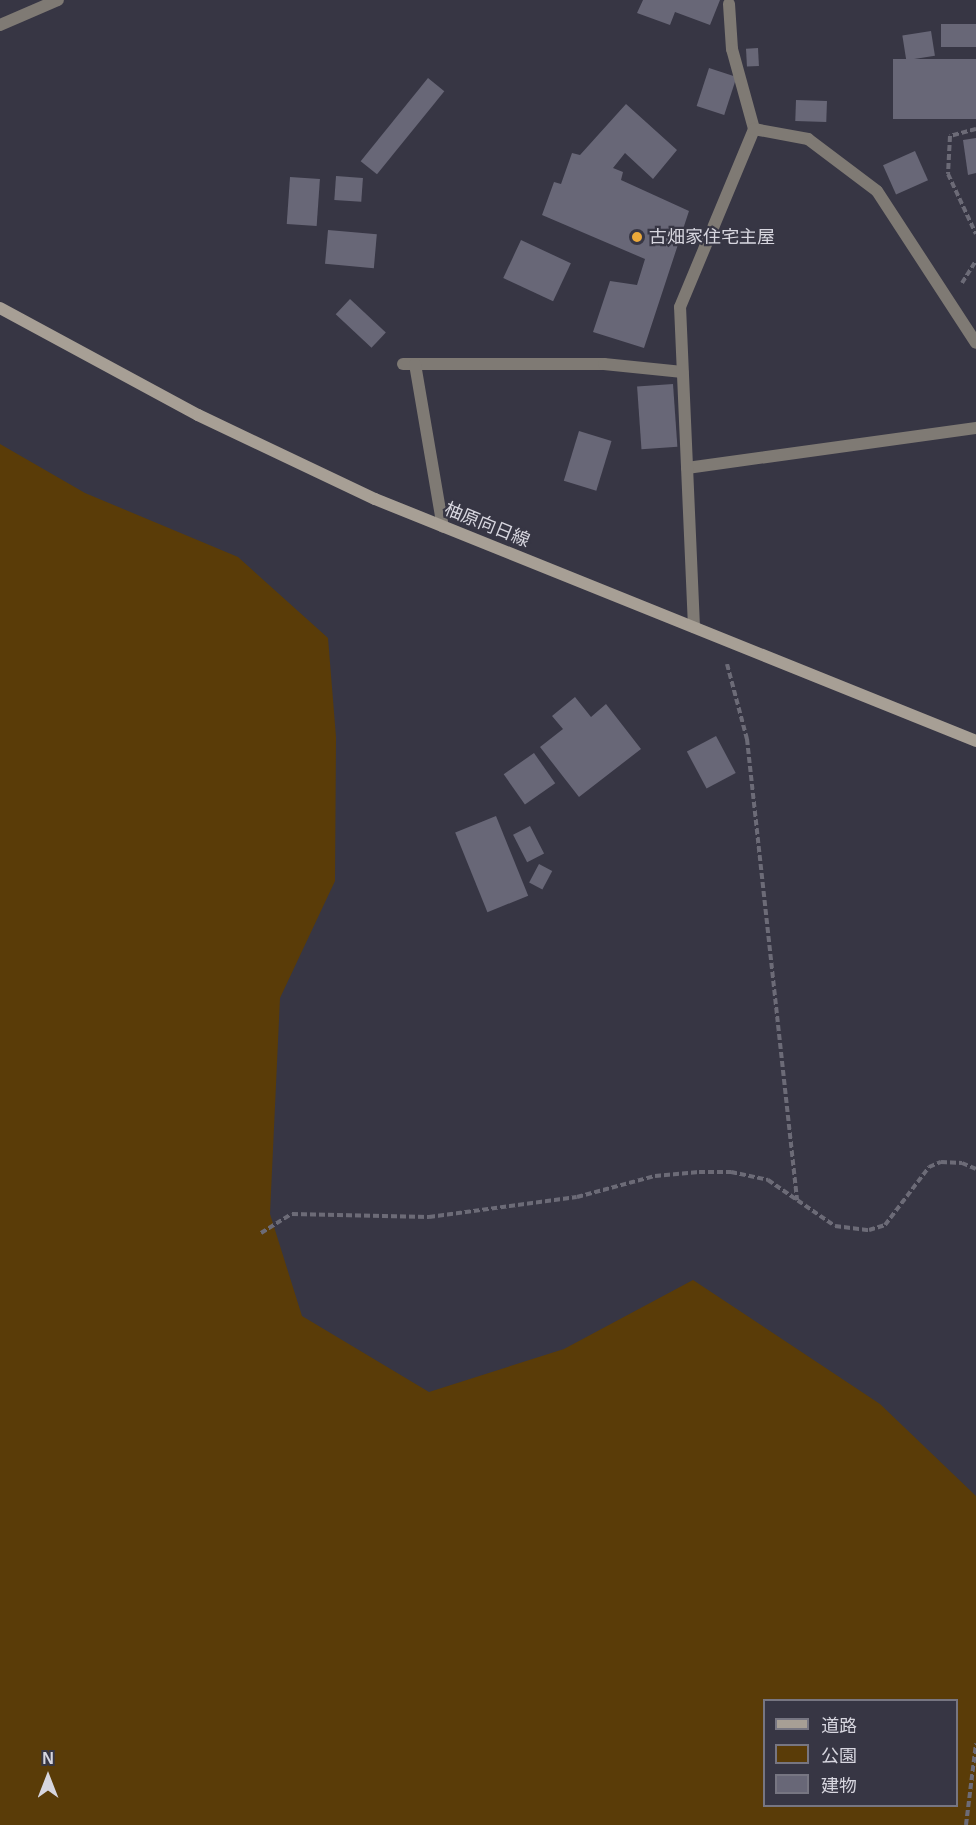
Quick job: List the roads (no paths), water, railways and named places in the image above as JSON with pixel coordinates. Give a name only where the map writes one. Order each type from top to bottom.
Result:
[{"type":"main road","name":"柚原向日線","points":[[0,308],[198,415],[375,499],[976,741]]},
{"type":"street","points":[[0,25],[58,0]]},
{"type":"street","points":[[694,627],[680,307],[754,129],[732,49],[729,4]]},
{"type":"street","points":[[754,129],[807,139],[877,191],[976,343]]},
{"type":"street","points":[[443,527],[409,364],[604,364],[683,372]]},
{"type":"street","points":[[687,468],[976,428]]},
{"type":"place","name":"古畑家住宅主屋","points":[[637,237]]}]
